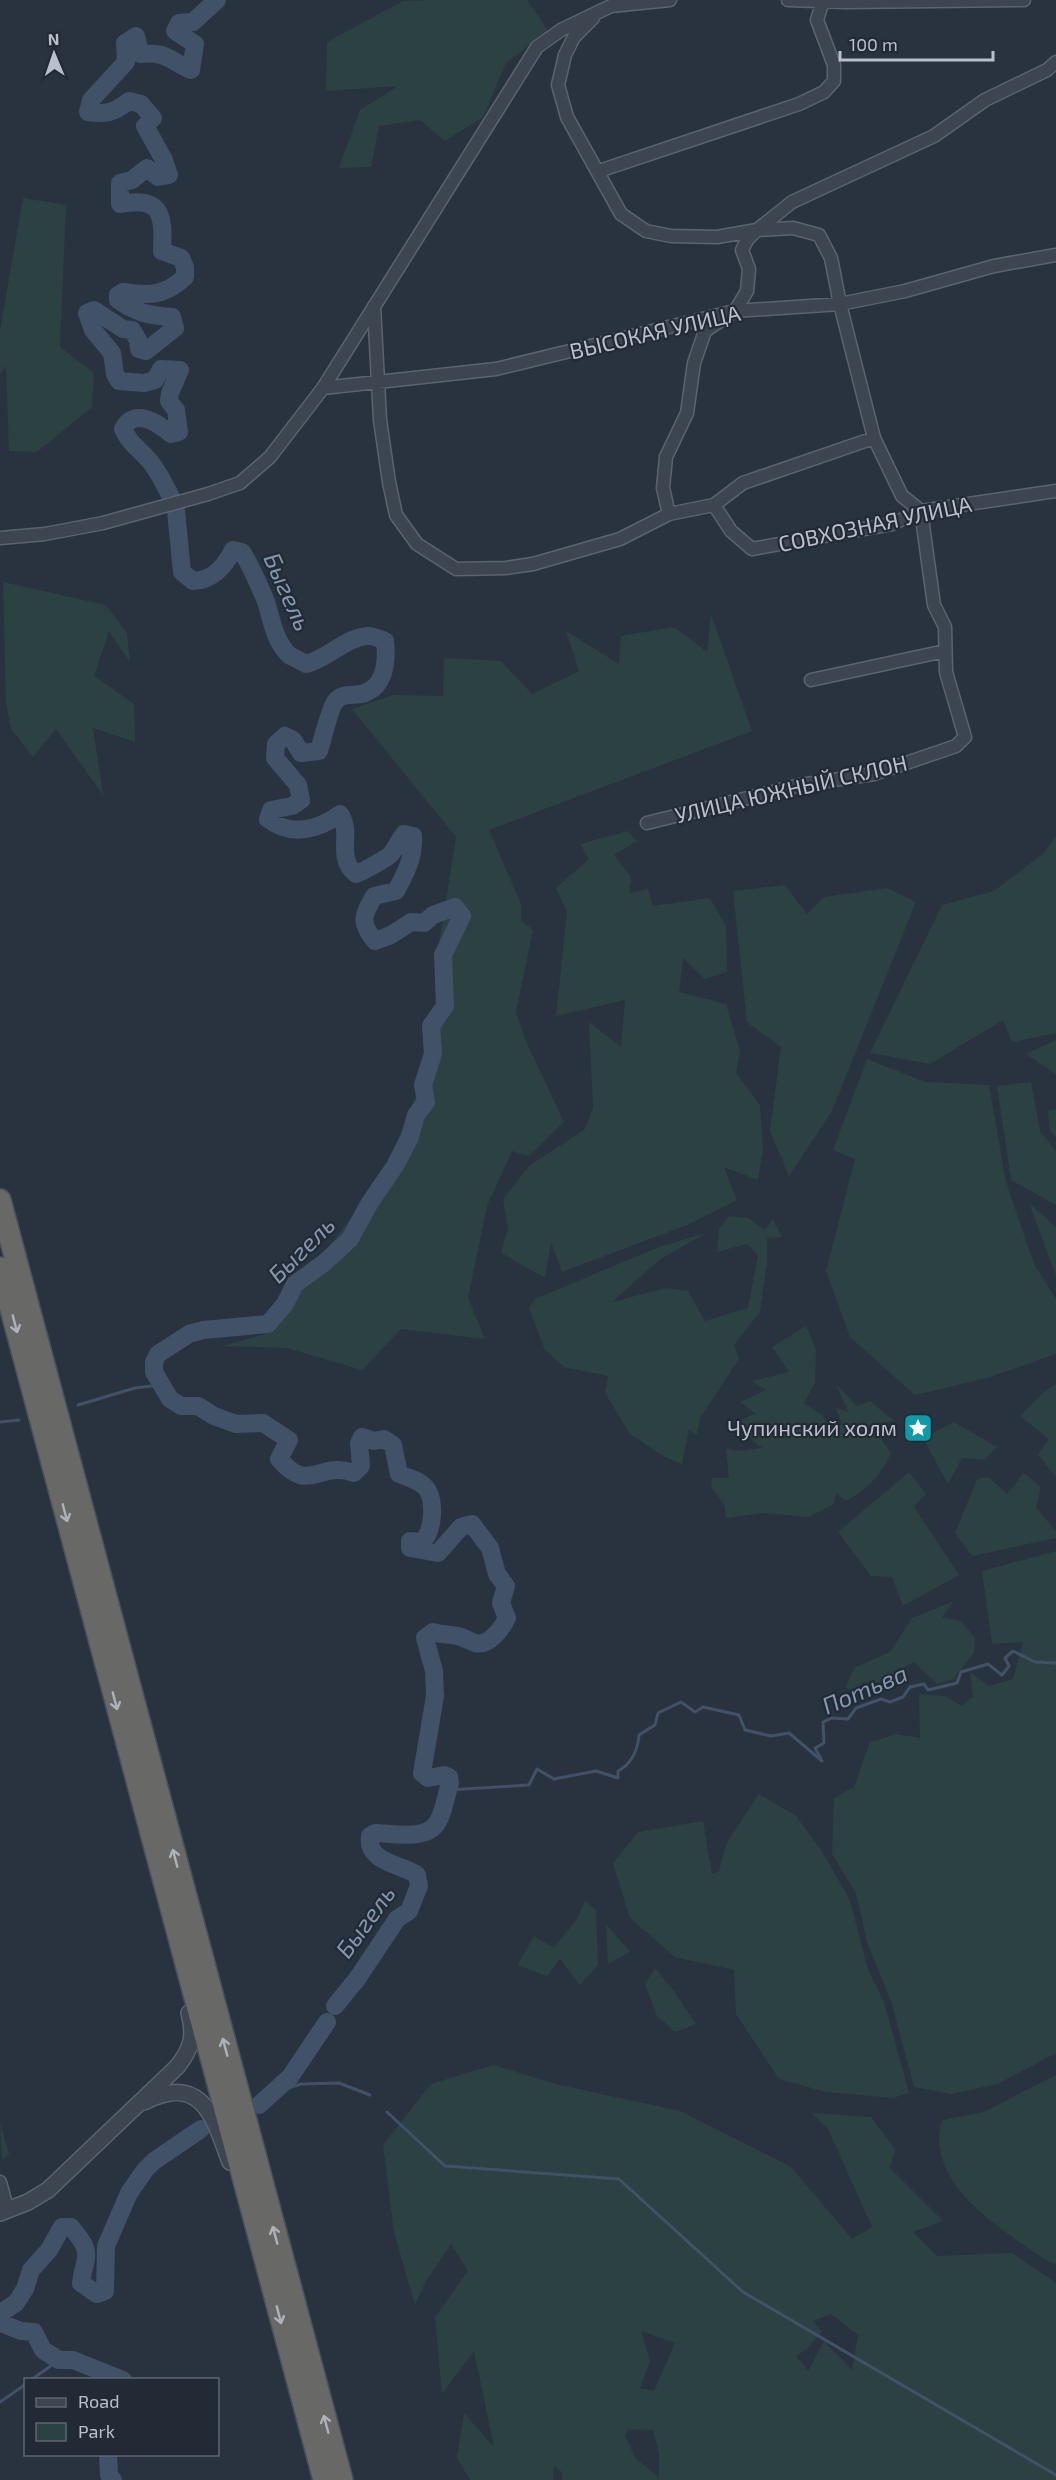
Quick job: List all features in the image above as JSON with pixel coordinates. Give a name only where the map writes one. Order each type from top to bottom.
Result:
[{"type":"highway","points":[[0,1200],[342,2480]]},
{"type":"highway","points":[[0,1268],[324,2480]]},
{"type":"street","points":[[0,538],[45,534],[103,523],[240,483],[270,457],[323,388],[537,47],[561,30],[611,6],[670,0]]},
{"type":"street","points":[[788,0],[1024,0]]},
{"type":"street","points":[[599,171],[799,104],[825,92],[834,81],[834,65],[817,20],[824,1]]},
{"type":"street","points":[[598,13],[583,26],[574,38],[566,55],[558,86],[567,117],[621,214],[646,231],[671,236],[717,237],[757,230],[793,228],[819,235],[831,258],[840,304],[874,438],[902,496],[921,511],[934,605],[945,627],[945,651],[811,680]]},
{"type":"street","points":[[742,250],[747,240],[757,230],[792,202],[933,136],[985,100],[1047,70],[1056,62]]},
{"type":"street","points":[[669,514],[663,488],[666,457],[687,413],[694,363],[705,331],[735,311],[747,291],[749,269],[742,250],[731,242],[717,237]]},
{"type":"street","name":"ВЫСОКАЯ УЛИЦА","points":[[323,388],[496,369],[735,311],[840,304],[904,291],[994,266],[1056,255]]},
{"type":"street","points":[[375,306],[380,420],[396,515],[417,544],[456,569],[506,568],[533,564],[620,539],[669,514],[714,505],[743,483],[874,438]]},
{"type":"street","name":"СОВХОЗНАЯ УЛИЦА","points":[[714,505],[731,531],[752,549],[892,524],[921,511],[1056,491]]},
{"type":"street","name":"УЛИЦА ЮЖНЫЙ СКЛОН","points":[[647,823],[800,785],[874,774],[956,746],[965,737],[945,672],[945,651]]},
{"type":"street","points":[[0,2182],[4,2210],[28,2202],[48,2190],[177,2067],[188,2052],[193,2030],[183,1984],[180,1945]]},
{"type":"street","points":[[131,2109],[157,2096],[173,2093],[187,2094],[200,2101],[213,2115],[258,2234]]},
{"type":"green space","points":[[527,0],[548,30],[506,63],[483,117],[445,141],[420,120],[379,126],[371,167],[339,168],[360,110],[398,86],[326,91],[327,42],[403,1]]},
{"type":"green space","points":[[23,198],[66,205],[60,347],[94,373],[92,407],[37,452],[9,451],[6,366],[0,374],[0,331]]},
{"type":"green space","points":[[3,582],[106,605],[127,633],[130,662],[109,631],[94,676],[134,704],[135,742],[93,728],[103,795],[56,729],[33,757],[11,729],[6,703]]},
{"type":"green space","points":[[711,614],[752,731],[489,830],[521,904],[521,921],[533,930],[516,1012],[525,1039],[564,1122],[529,1156],[512,1151],[487,1206],[468,1298],[485,1339],[401,1329],[362,1370],[287,1348],[222,1346],[269,1333],[293,1292],[381,1180],[426,1071],[442,995],[438,951],[456,837],[352,709],[394,695],[443,696],[444,658],[501,661],[532,694],[579,671],[566,631],[619,664],[621,636],[674,627],[707,652]]},
{"type":"green space","points":[[628,831],[637,841],[614,855],[631,877],[629,893],[648,889],[653,906],[710,898],[726,926],[727,972],[705,979],[683,958],[679,992],[726,1004],[740,1051],[736,1073],[760,1105],[763,1150],[758,1180],[724,1167],[737,1200],[687,1225],[562,1272],[551,1242],[545,1278],[501,1253],[508,1228],[503,1199],[529,1166],[585,1129],[593,1108],[589,1022],[621,1047],[625,1000],[556,1016],[567,912],[556,888],[589,859],[580,844]]},
{"type":"green space","points":[[1056,836],[1056,1033],[1012,1042],[1003,1020],[930,1064],[870,1053],[942,905],[994,891],[1044,853]]},
{"type":"green space","points":[[785,885],[807,914],[824,897],[887,888],[916,902],[832,1111],[789,1176],[770,1131],[781,1047],[747,1022],[733,891]]},
{"type":"green space","points":[[1056,1040],[1056,1074],[1026,1054]]},
{"type":"green space","points":[[867,1059],[925,1082],[989,1085],[1006,1182],[1034,1264],[1056,1299],[1056,1354],[987,1378],[915,1395],[850,1337],[826,1271],[855,1159],[833,1150]]},
{"type":"green space","points":[[1031,1082],[1040,1131],[1056,1151],[1056,1205],[1011,1180],[997,1086]]},
{"type":"green space","points":[[1056,1109],[1056,1137],[1050,1131],[1048,1111]]},
{"type":"green space","points":[[1029,1203],[1056,1227],[1056,1276]]},
{"type":"green space","points":[[729,1216],[748,1218],[765,1230],[773,1219],[782,1237],[767,1238],[767,1262],[760,1312],[734,1345],[739,1359],[700,1418],[697,1435],[689,1429],[682,1464],[663,1456],[630,1434],[605,1393],[608,1376],[564,1367],[545,1350],[529,1308],[535,1299],[659,1247],[706,1233],[659,1260],[612,1302],[666,1288],[688,1291],[705,1321],[748,1308],[758,1255],[747,1244],[717,1252],[719,1229]]},
{"type":"green space","points":[[806,1326],[816,1349],[815,1383],[804,1403],[823,1416],[832,1434],[842,1424],[836,1408],[848,1412],[836,1384],[857,1406],[870,1401],[894,1421],[871,1425],[891,1453],[879,1474],[861,1492],[846,1501],[836,1493],[834,1504],[809,1517],[764,1513],[726,1518],[724,1504],[711,1487],[712,1478],[729,1478],[726,1449],[739,1451],[762,1448],[734,1425],[755,1413],[740,1402],[766,1390],[752,1381],[789,1372],[772,1347]]},
{"type":"green space","points":[[1056,1384],[1056,1477],[1038,1455],[1049,1439],[1020,1416],[1043,1393]]},
{"type":"green space","points":[[954,1422],[997,1447],[985,1460],[962,1458],[948,1484],[923,1438]]},
{"type":"green space","points":[[909,1472],[926,1494],[914,1507],[959,1575],[903,1606],[892,1577],[871,1576],[838,1532]]},
{"type":"green space","points":[[1024,1473],[1041,1487],[1036,1508],[1056,1531],[1056,1538],[972,1556],[955,1533],[977,1479],[989,1477],[1007,1494]]},
{"type":"green space","points":[[1056,1551],[1056,2053],[998,2084],[951,2094],[914,2087],[891,2001],[867,1942],[856,1893],[832,1854],[834,1798],[854,1787],[870,1742],[897,1734],[920,1738],[919,1694],[945,1696],[962,1706],[973,1697],[970,1672],[989,1686],[1013,1679],[1023,1642],[992,1644],[982,1571]]},
{"type":"green space","points":[[954,1601],[942,1617],[961,1621],[975,1638],[974,1653],[953,1679],[937,1684],[914,1662],[901,1669],[902,1682],[861,1683],[855,1694],[846,1687],[854,1668],[890,1652],[912,1618]]},
{"type":"green space","points":[[759,1794],[796,1816],[823,1853],[850,1900],[868,1970],[884,2002],[909,2093],[893,2098],[826,2092],[779,2079],[736,2014],[734,1970],[675,1957],[630,1918],[613,1863],[638,1832],[703,1821],[712,1874],[719,1871],[726,1844]]},
{"type":"green space","points":[[585,1901],[596,1910],[598,1965],[580,1985],[560,1959],[547,1976],[517,1965],[534,1936],[554,1948],[577,1919]]},
{"type":"green space","points":[[606,1924],[630,1952],[608,1964]]},
{"type":"green space","points":[[655,1968],[696,2024],[675,2032],[657,2016],[645,1984]]},
{"type":"green space","points":[[493,2065],[560,2085],[680,2111],[791,2167],[852,2239],[872,2227],[828,2129],[812,2113],[871,2117],[895,2149],[890,2168],[943,2221],[913,2232],[937,2256],[1012,2253],[1056,2283],[1056,2480],[562,2480],[562,2472],[554,2466],[553,2480],[470,2480],[457,2458],[464,2413],[494,2447],[474,2351],[442,2394],[435,2317],[468,2271],[451,2244],[425,2283],[415,2305],[394,2232],[383,2145],[431,2084]],"holes":[[[831,2314],[858,2335],[852,2370],[824,2341],[808,2371],[796,2356],[807,2349],[822,2332],[813,2321]],[[641,2331],[675,2343],[654,2391],[640,2388],[650,2361]],[[628,2429],[653,2430],[659,2453],[659,2477],[636,2459],[625,2436]]]},
{"type":"green space","points":[[1056,2075],[1056,2264],[1046,2260],[1009,2234],[971,2203],[955,2185],[944,2165],[939,2143],[942,2120],[984,2112]]},
{"type":"green space","points":[[0,2123],[9,2154],[2,2160]]},
{"type":"waterway","name":"Быгель","points":[[170,495],[154,466],[131,442],[123,429],[128,422],[140,418],[160,425],[171,434],[179,432],[176,410],[169,401],[180,370],[161,369],[155,380],[144,383],[119,381],[115,374],[112,353],[93,330],[87,313],[94,310],[123,329],[132,330],[138,340],[139,349],[146,351],[175,328],[172,317],[144,313],[118,300],[118,295],[123,292],[149,294],[163,291],[185,277],[185,267],[181,258],[162,251],[162,227],[158,211],[145,203],[120,204],[120,183],[132,180],[147,168],[158,177],[169,175],[164,160],[145,126],[153,118],[141,104],[129,101],[110,112],[88,112],[91,100],[126,62],[125,43],[136,36],[140,54],[162,55],[191,70],[195,44],[175,31],[179,23],[193,22],[217,0]]},
{"type":"waterway","name":"Быгель","points":[[176,511],[182,572],[193,581],[200,580],[212,575],[222,567],[233,550],[242,552],[265,599],[279,642],[289,655],[306,664],[359,638],[371,636],[385,641],[386,656],[381,678],[372,689],[365,693],[345,695],[335,702],[319,751],[301,753],[293,740],[285,736],[276,744],[275,758],[298,785],[301,800],[292,806],[271,810],[268,819],[277,825],[295,830],[323,824],[340,814],[345,829],[346,860],[356,874],[388,856],[404,834],[413,836],[409,865],[396,891],[374,896],[365,914],[365,924],[375,941],[391,935],[411,922],[424,923],[433,915],[455,907],[462,916],[443,955],[445,1006],[431,1026],[433,1054],[423,1085],[426,1102],[416,1115],[410,1137],[395,1166],[369,1204],[350,1239],[324,1263],[295,1284],[285,1304],[268,1324],[203,1330],[189,1334],[158,1354],[154,1362],[154,1372],[170,1399],[181,1406],[198,1406],[214,1416],[236,1424],[263,1423],[289,1440],[279,1459],[299,1475],[315,1475],[332,1470],[354,1473],[361,1466],[359,1443],[362,1437],[374,1441],[384,1439],[393,1445],[399,1474],[423,1485],[432,1503],[429,1532],[422,1542],[410,1541],[410,1548],[438,1553],[461,1527],[472,1524],[490,1548],[497,1574],[506,1586],[501,1603],[507,1618],[490,1639],[475,1643],[433,1632],[425,1638],[434,1671],[435,1696],[422,1773],[428,1778],[444,1775],[449,1777],[450,1783],[441,1814],[432,1829],[417,1834],[375,1833],[370,1836],[370,1845],[374,1852],[386,1862],[417,1875],[419,1886],[409,1911],[397,1919],[357,1979],[335,2006]]},
{"type":"waterway","points":[[78,1405],[135,1388],[160,1385]]},
{"type":"waterway","points":[[0,1422],[19,1420]]},
{"type":"waterway","name":"Потьва","points":[[448,1790],[529,1785],[537,1769],[554,1779],[596,1771],[618,1778],[618,1771],[633,1756],[639,1735],[655,1725],[658,1713],[681,1702],[695,1712],[703,1707],[739,1715],[745,1730],[771,1736],[789,1733],[822,1761],[815,1748],[824,1743],[823,1722],[832,1718],[848,1719],[856,1708],[881,1699],[890,1702],[903,1697],[910,1687],[924,1684],[928,1690],[957,1683],[961,1672],[988,1664],[1002,1675],[1009,1666],[1005,1658],[1013,1651],[1035,1662],[1056,1663]]},
{"type":"waterway","name":"Быгель","points":[[259,2105],[290,2077],[327,2022]]},
{"type":"waterway","points":[[273,2093],[301,2084],[339,2083],[370,2095]]},
{"type":"waterway","points":[[387,2112],[445,2166],[619,2179],[743,2292],[1056,2475]]},
{"type":"waterway","name":"Быгель","points":[[118,2378],[73,2360],[59,2360],[43,2350],[34,2332],[21,2331],[1,2323],[0,2313],[16,2303],[25,2289],[31,2270],[49,2250],[62,2227],[71,2227],[85,2249],[86,2258],[81,2283],[97,2294],[105,2291],[106,2246],[129,2193],[154,2161],[201,2129]]},
{"type":"waterway","points":[[34,2378],[59,2360]]},
{"type":"waterway","points":[[0,2402],[24,2385]]},
{"type":"waterway","name":"Быгель","points":[[108,2456],[109,2475],[113,2480]]},
{"type":"place","name":"Чупинский холм","points":[[918,1428]]}]
